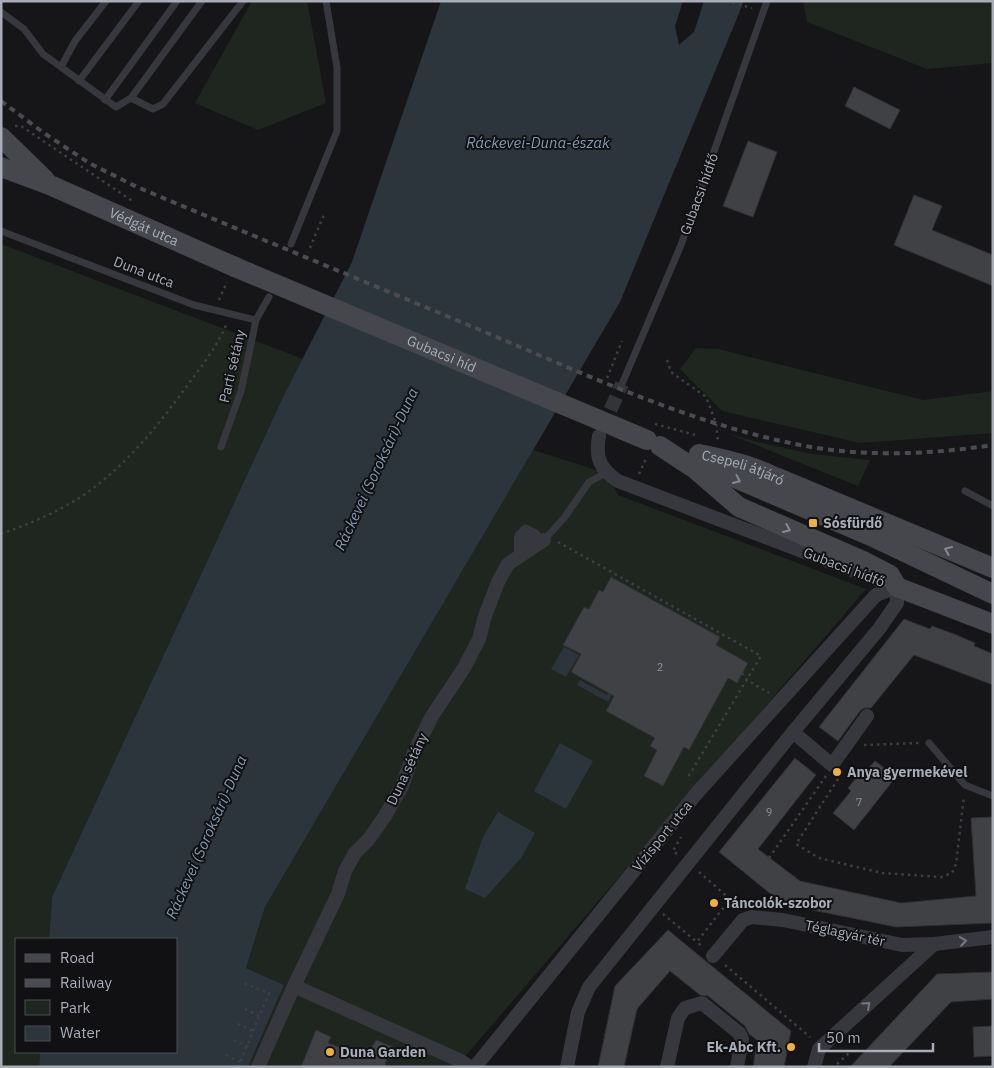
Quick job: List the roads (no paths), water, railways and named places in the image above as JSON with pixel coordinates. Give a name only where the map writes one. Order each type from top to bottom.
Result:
[{"type":"main road","name":"Védgát utca","points":[[6,132],[52,186]]},
{"type":"main road","name":"Védgát utca","points":[[1,167],[52,186],[231,273]]},
{"type":"main road","name":"Gubacsi híd","points":[[231,273],[651,448]]},
{"type":"main road","name":"Csepeli átjáró","points":[[651,448],[729,460],[778,478],[871,536]]},
{"type":"main road","name":"Csepeli átjáró","points":[[651,448],[871,536],[993,594]]},
{"type":"main road","points":[[651,448],[695,469],[739,507],[863,560],[890,576],[897,587],[993,624]]},
{"type":"main road","points":[[778,478],[993,568]]},
{"type":"street","points":[[599,436],[596,449],[598,459],[606,473]]},
{"type":"street","name":"Gubacsi hídfő","points":[[606,473],[618,481],[897,587]]},
{"type":"street","name":"Duna sétány","points":[[261,1060],[338,894],[345,871],[355,853],[385,816],[402,786],[414,752],[432,716],[464,668],[479,639],[485,616],[498,582],[508,564],[521,554],[521,537],[526,532],[534,536],[536,540],[542,541]]},
{"type":"street","points":[[567,1067],[578,1012],[589,987],[693,868],[793,732],[879,629],[897,603],[897,587]]},
{"type":"street","name":"Vízisport utca","points":[[475,1067],[696,794],[876,595],[897,587]]},
{"type":"street","points":[[860,614],[879,629]]},
{"type":"street","points":[[793,732],[832,765],[867,716]]},
{"type":"street","name":"Téglagyár tér","points":[[714,956],[743,920],[752,917],[783,920],[902,945],[934,944],[993,937]]},
{"type":"street","points":[[814,1067],[819,1049],[934,944]]},
{"type":"street","points":[[294,986],[461,1061],[470,1067]]},
{"type":"street","points":[[667,1067],[678,1018],[685,1008],[702,1003],[739,1033],[742,1039],[737,1067]]},
{"type":"lane","points":[[61,67],[75,41],[106,1]]},
{"type":"lane","points":[[79,81],[139,1]]},
{"type":"lane","points":[[105,100],[177,1]]},
{"type":"lane","points":[[1,12],[24,29],[44,54],[116,108],[131,98],[202,1]]},
{"type":"lane","points":[[131,98],[153,109],[163,104],[243,1]]},
{"type":"lane","points":[[291,244],[336,131],[337,68],[326,1]]},
{"type":"lane","name":"Gubacsi hídfő","points":[[622,384],[681,245],[767,1]]},
{"type":"lane","name":"Duna utca","points":[[1,231],[194,305],[256,320]]},
{"type":"lane","points":[[256,320],[269,297]]},
{"type":"lane","name":"Parti sétány","points":[[222,447],[241,391],[256,320]]},
{"type":"lane","points":[[542,541],[564,518],[588,482],[606,473]]},
{"type":"lane","points":[[965,491],[993,506]]},
{"type":"lane","points":[[928,743],[966,785],[993,796]]},
{"type":"water","name":"Ráckevei-Duna-észak","points":[[441,1],[744,1],[620,302],[265,907],[246,968],[284,985],[248,1067],[39,1067],[40,1053],[178,1053],[178,938],[49,938],[52,897],[282,399],[352,262]]},
{"type":"water","points":[[564,647],[579,655],[566,677],[551,669]]},
{"type":"water","points":[[580,680],[607,695],[610,689],[614,691],[608,702],[577,685]]},
{"type":"water","points":[[560,743],[593,761],[566,809],[534,791]]},
{"type":"water","points":[[498,812],[535,833],[521,858],[485,898],[465,889],[483,837]]},
{"type":"tunnel","points":[[602,429],[622,384]]},
{"type":"railway","points":[[1,101],[89,163],[137,187],[597,380],[681,412],[767,438],[833,450],[902,453],[948,451],[993,445]]},
{"type":"place","name":"Sósfürdő","points":[[813,523]]},
{"type":"place","name":"Anya gyermekével","points":[[837,772]]},
{"type":"place","name":"Táncolók-szobor","points":[[714,903]]},
{"type":"place","name":"Ek-Abc Kft.","points":[[791,1047]]},
{"type":"place","name":"Duna Garden","points":[[330,1052]]},
{"type":"water label","name":"Ráckevei (Soroksári)-Duna","points":[[376,469]]},
{"type":"water label","name":"Ráckevei (Soroksári)-Duna","points":[[206,837]]}]
